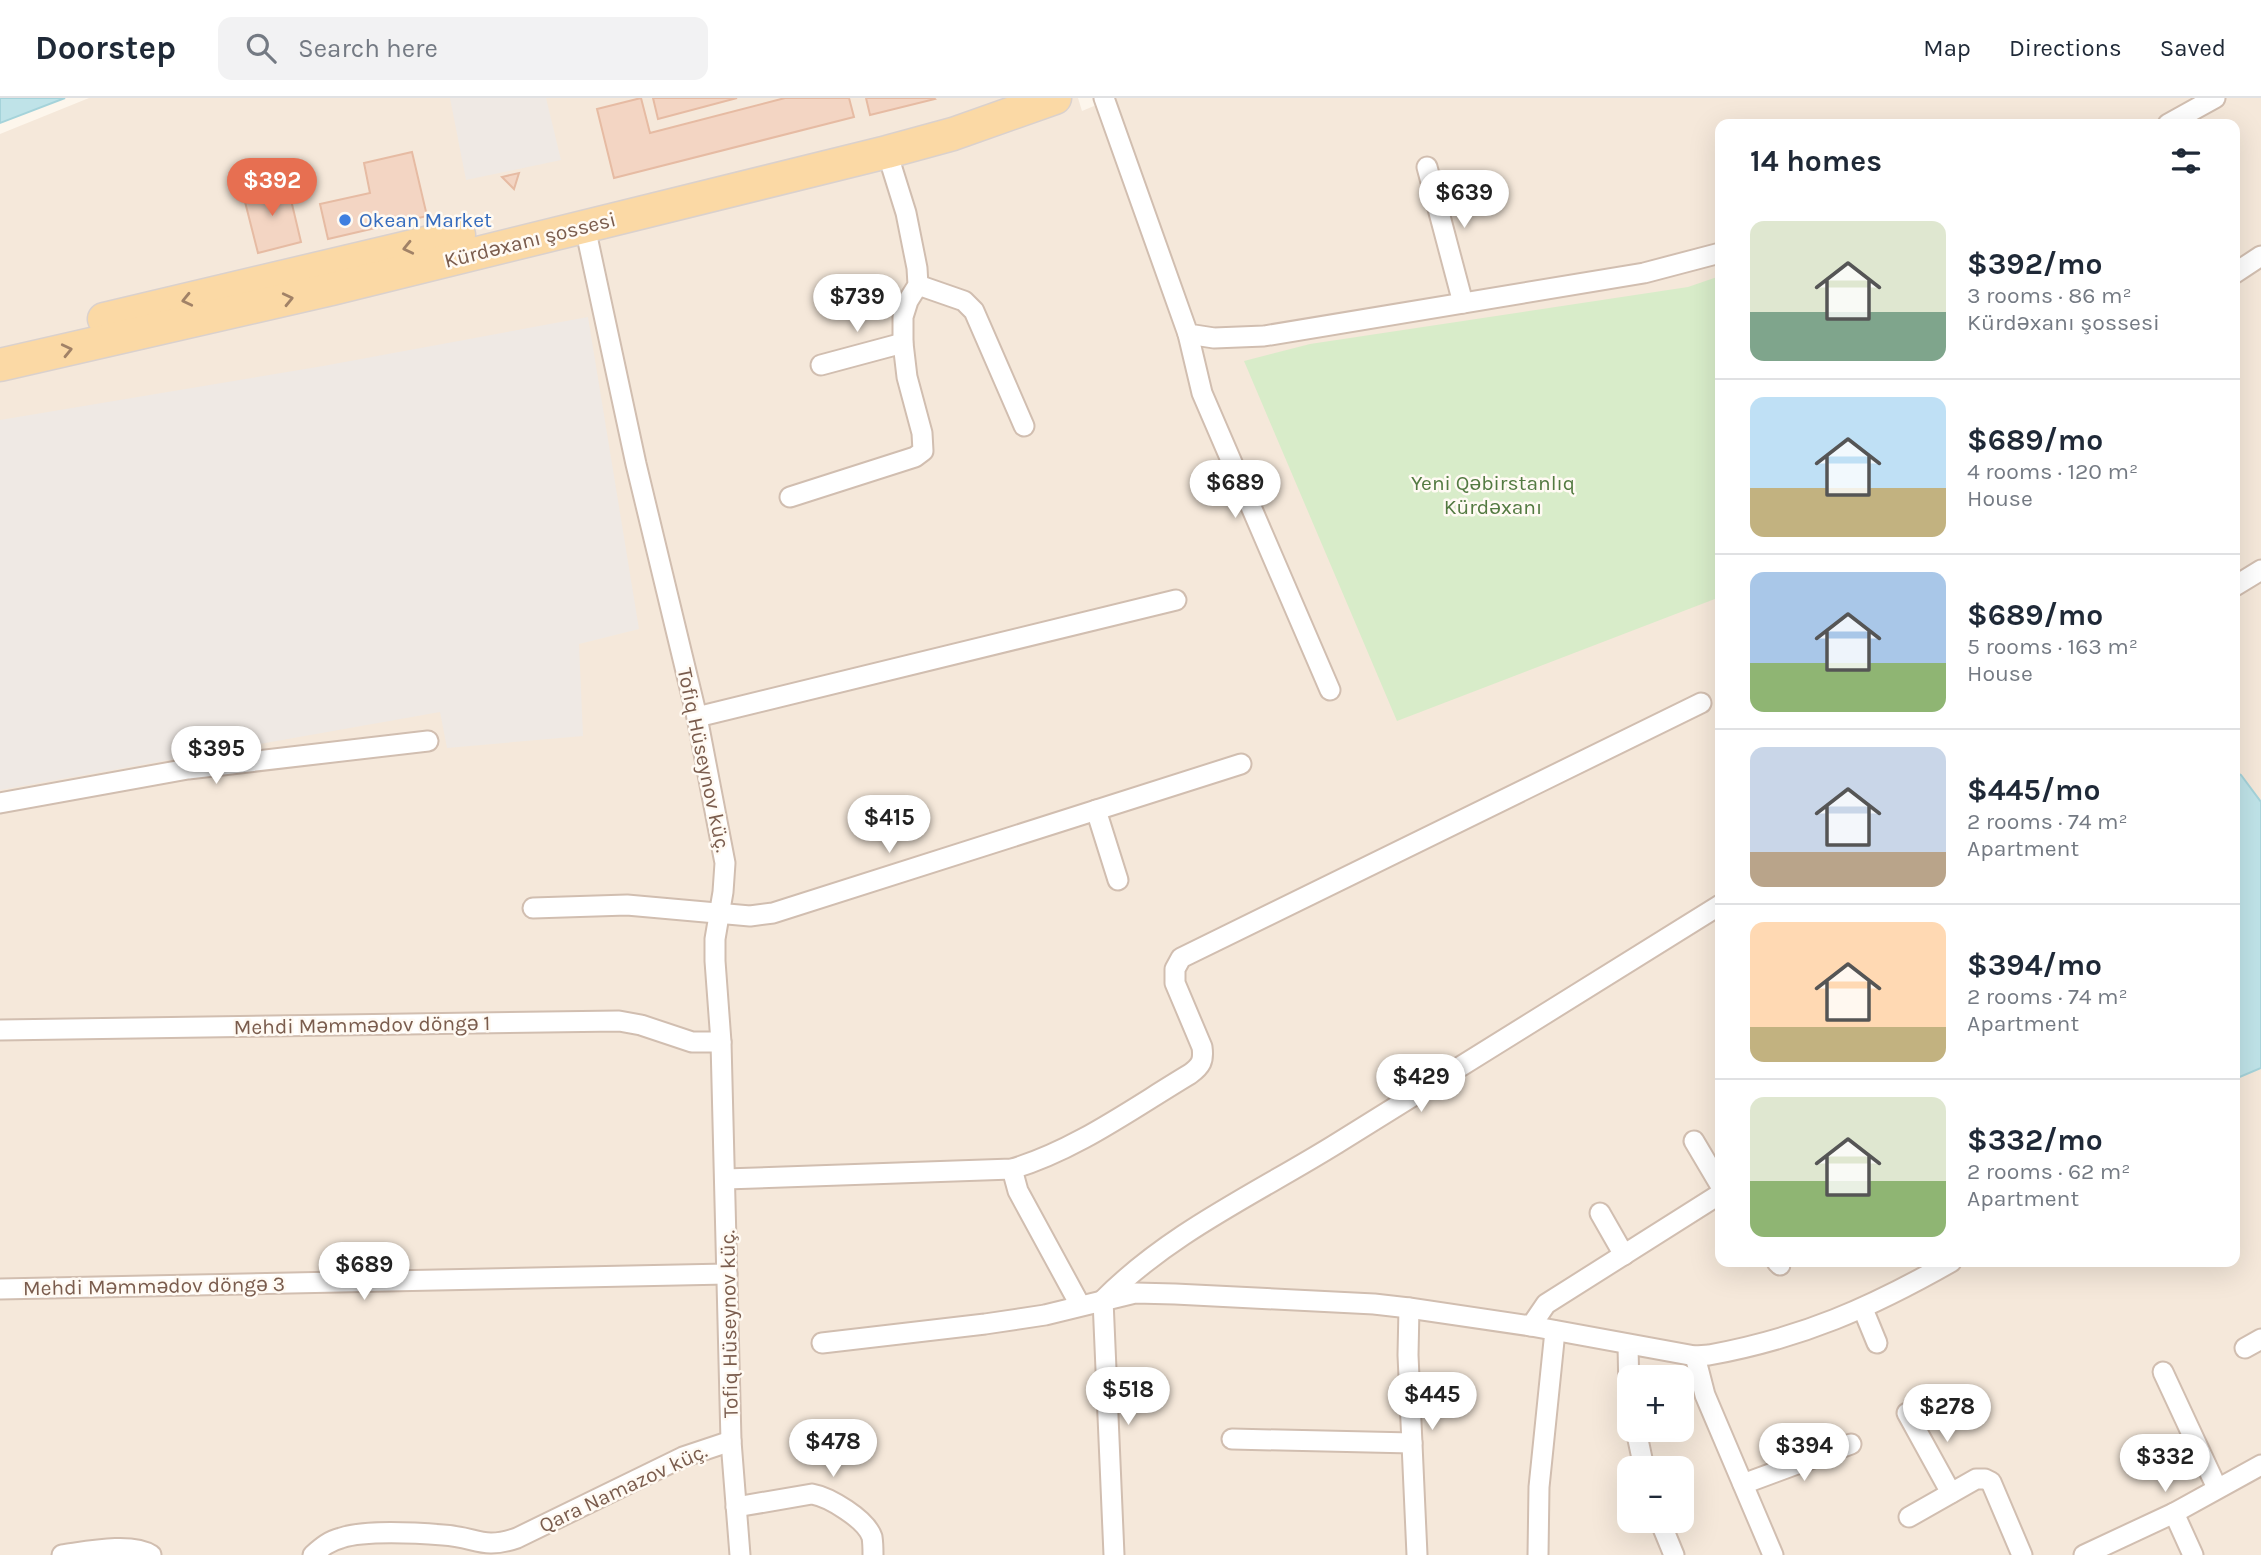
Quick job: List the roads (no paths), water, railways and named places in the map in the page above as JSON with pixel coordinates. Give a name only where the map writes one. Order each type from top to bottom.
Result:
[{"type":"main road","name":"Kürdəxanı şossesi","points":[[0,343],[883,133],[996,98]]},
{"type":"main road","name":"Kürdəxanı şossesi","points":[[0,365],[332,289],[887,152],[953,134],[1055,98]]},
{"type":"street","points":[[1104,98],[1188,334],[1202,393],[1330,690]]},
{"type":"street","points":[[2177,119],[2215,98]]},
{"type":"street","points":[[790,497],[915,457],[923,451],[922,433],[906,377],[903,343],[903,317],[908,301],[918,285],[906,213],[887,152]]},
{"type":"street","points":[[1427,167],[1463,303]]},
{"type":"street","name":"Tofiq Hüseynov küç.","points":[[585,227],[636,464],[697,717],[725,863],[715,939],[715,961],[721,1042],[731,1441],[740,1555]]},
{"type":"street","points":[[1188,334],[1214,338],[1264,336],[1644,273],[1715,254]]},
{"type":"street","points":[[2240,270],[2261,256]]},
{"type":"street","points":[[918,285],[964,301],[974,312],[1024,426]]},
{"type":"street","points":[[821,365],[903,343]]},
{"type":"street","points":[[2240,583],[2261,570]]},
{"type":"street","points":[[697,717],[1176,600]]},
{"type":"street","points":[[725,1179],[1012,1169],[1036,1162],[1066,1147],[1200,1066],[1202,1047],[1175,983],[1175,969],[1181,958],[1701,703]]},
{"type":"street","points":[[0,803],[188,769],[428,741]]},
{"type":"street","points":[[533,908],[627,905],[750,915],[773,913],[1241,764]]},
{"type":"street","points":[[1096,810],[1118,880]]},
{"type":"street","points":[[1114,1555],[1103,1300],[1131,1272],[1169,1244],[1334,1145],[1715,908]]},
{"type":"street","name":"Mehdi Məmmədov döngə 1","points":[[0,1030],[619,1021],[641,1025],[692,1042],[721,1042]]},
{"type":"street","points":[[1694,1141],[1715,1177]]},
{"type":"street","points":[[1012,1169],[1018,1191],[1080,1305]]},
{"type":"street","points":[[1531,1326],[1545,1304],[1715,1197]]},
{"type":"street","points":[[1600,1213],[1624,1255]]},
{"type":"street","points":[[822,1343],[1045,1315],[1135,1293],[1374,1304],[1531,1326],[1695,1356],[1728,1352],[1809,1331],[1863,1309],[1942,1267]]},
{"type":"street","name":"Mehdi Məmmədov döngə 3","points":[[0,1289],[727,1274]]},
{"type":"street","points":[[1409,1308],[1408,1355],[1417,1555]]},
{"type":"street","points":[[1863,1309],[1877,1343]]},
{"type":"street","points":[[1538,1555],[1539,1487],[1555,1331]]},
{"type":"street","points":[[1628,1345],[1628,1365]]},
{"type":"street","points":[[1695,1356],[1705,1395],[1773,1555]]},
{"type":"street","points":[[2164,1372],[2217,1488]]},
{"type":"street","points":[[1908,1413],[1951,1493]]},
{"type":"street","points":[[1232,1439],[1412,1443]]},
{"type":"street","name":"Qara Namazov küç.","points":[[313,1555],[324,1545],[342,1537],[366,1534],[444,1535],[487,1550],[683,1457],[731,1441]]},
{"type":"street","points":[[1743,1484],[1851,1444]]},
{"type":"street","points":[[2084,1555],[2174,1513],[2261,1465]]},
{"type":"street","points":[[1909,1517],[1976,1479],[1985,1479],[1991,1482],[2022,1555]]},
{"type":"street","points":[[736,1507],[812,1494],[824,1496],[867,1528],[872,1538],[873,1555]]},
{"type":"street","points":[[2174,1513],[2193,1555]]},
{"type":"street","points":[[1665,1533],[1674,1555]]},
{"type":"street","points":[[62,1555],[115,1549],[143,1550],[151,1555]]},
{"type":"water","points":[[0,98],[65,98],[0,123]]},
{"type":"water","points":[[2240,774],[2261,802],[2261,1068],[2240,1077]]},
{"type":"place","name":"Okean Market","points":[[345,220]]},
{"type":"park label","name":"Yeni Qəbirstanlıq Kürdəxanı","points":[[1493,495]]}]
